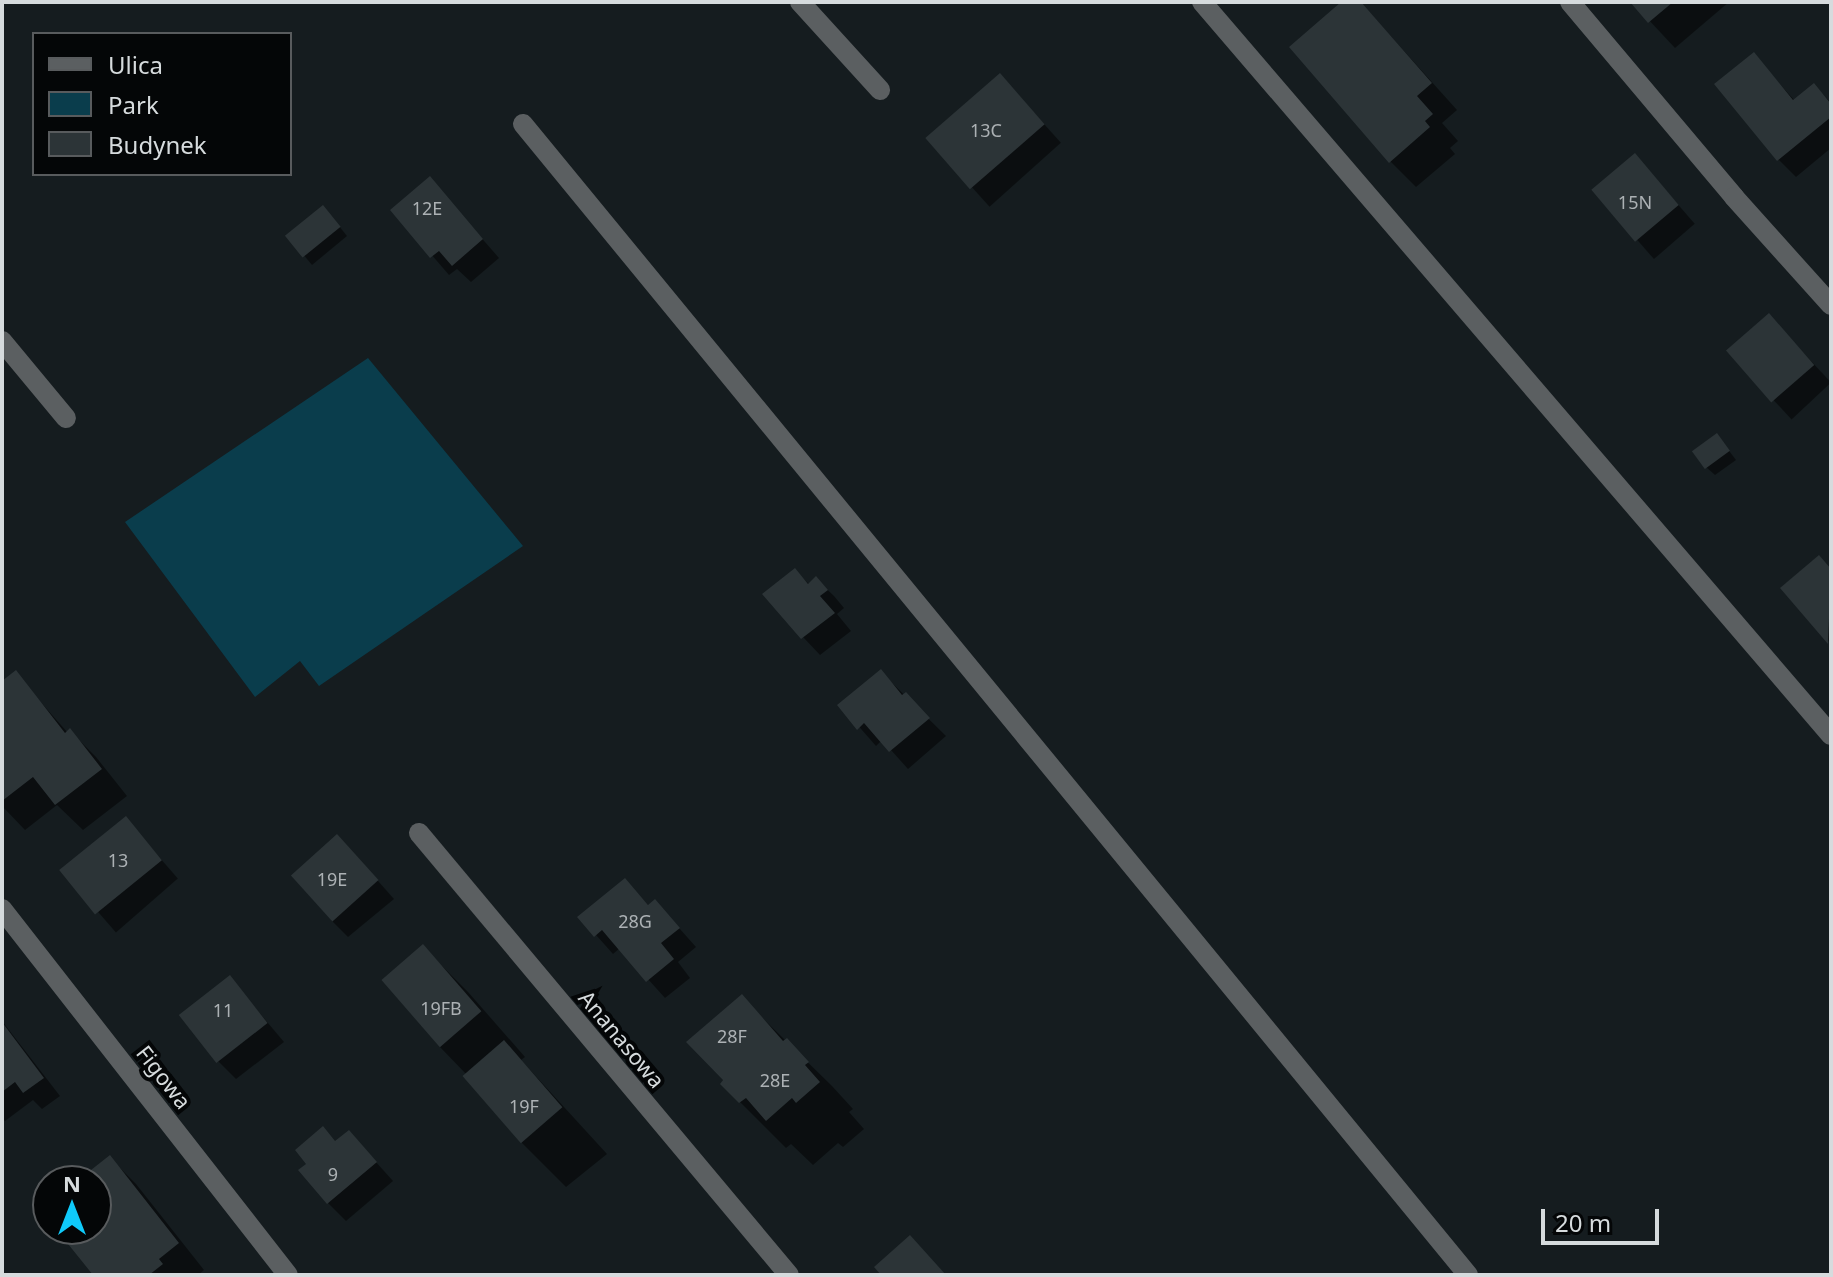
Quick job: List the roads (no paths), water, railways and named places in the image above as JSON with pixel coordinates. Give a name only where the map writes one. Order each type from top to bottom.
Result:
[{"type":"street","points":[[800,2],[880,90]]},
{"type":"street","points":[[1202,2],[1831,735]]},
{"type":"street","points":[[1570,2],[1734,197],[1831,305]]},
{"type":"street","points":[[523,124],[1468,1275]]},
{"type":"street","points":[[2,341],[66,418]]},
{"type":"street","name":"Ananasowa","points":[[419,833],[789,1275]]},
{"type":"street","name":"Figowa","points":[[4,916],[288,1275]]}]
